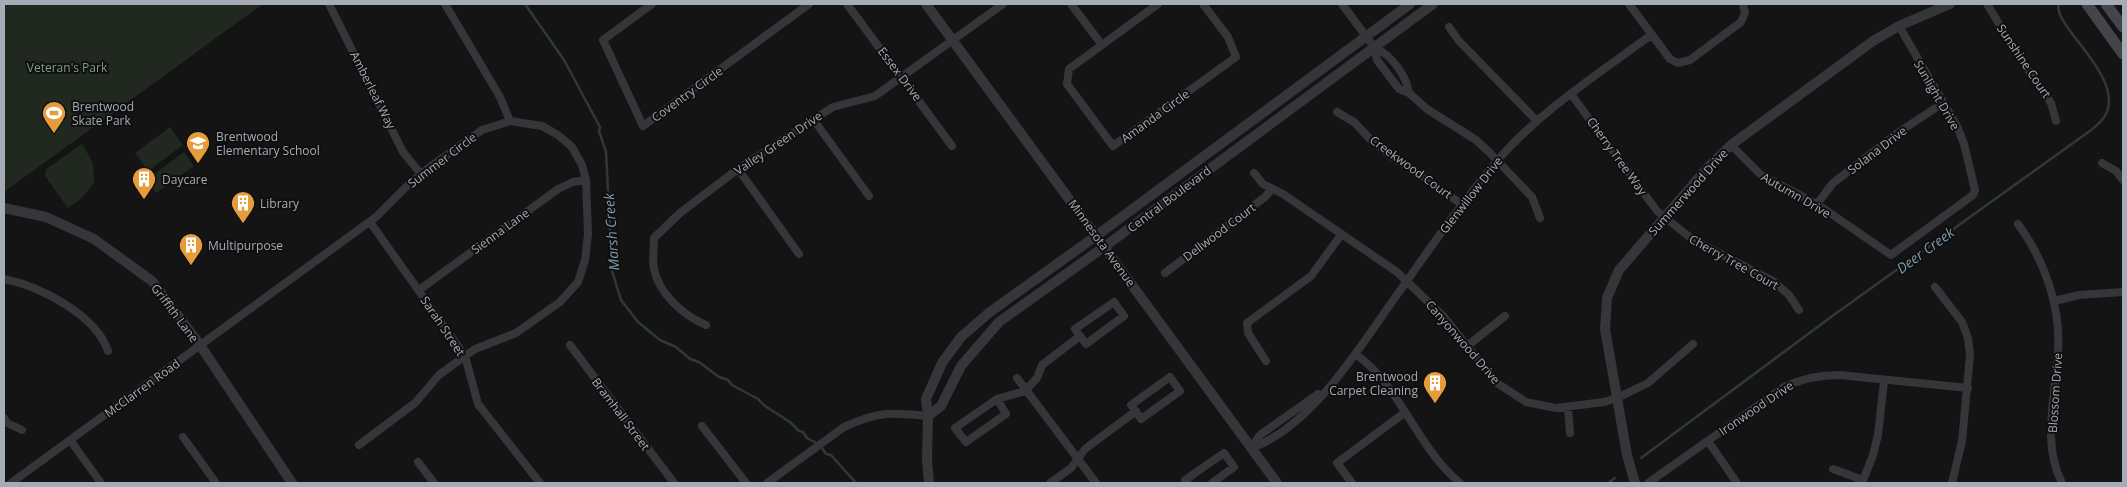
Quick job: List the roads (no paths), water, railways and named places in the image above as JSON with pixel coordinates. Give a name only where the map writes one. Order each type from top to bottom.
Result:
[{"type":"main road","points":[[2087,4],[2123,54]]},
{"type":"main road","points":[[2106,4],[2123,27]]},
{"type":"street","name":"Amberleaf Way","points":[[329,4],[404,152],[421,174]]},
{"type":"street","points":[[445,4],[500,97],[510,121]]},
{"type":"street","name":"Coventry Circle","points":[[652,4],[603,40],[643,126],[809,4]]},
{"type":"street","name":"Essex Drive","points":[[846,4],[952,146]]},
{"type":"street","name":"Minnesota Avenue","points":[[926,4],[1277,483]]},
{"type":"street","name":"Valley Green Drive","points":[[706,325],[697,321],[678,306],[661,288],[654,269],[654,238],[680,213],[738,169],[834,106],[875,96],[903,78],[952,39],[1003,4]]},
{"type":"street","points":[[1071,4],[1102,45]]},
{"type":"street","name":"Amanda Circle","points":[[1158,4],[1069,69],[1067,84],[1113,146],[1236,57],[1228,37],[1203,4]]},
{"type":"street","points":[[1342,4],[1374,47],[1386,53],[1407,83],[1409,93],[1427,109],[1476,140],[1498,160],[1532,197],[1540,218]]},
{"type":"street","name":"Central Boulevard","points":[[929,483],[926,459],[928,416],[926,399],[942,363],[962,336],[990,312],[1410,4]]},
{"type":"street","name":"Central Boulevard","points":[[928,416],[941,406],[961,366],[999,322],[1104,247],[1433,4]]},
{"type":"street","points":[[1629,4],[1670,59],[1678,63],[1685,62],[1734,28],[1744,17],[1742,4]]},
{"type":"street","name":"Summerwood Drive","points":[[1634,483],[1616,398],[1605,329],[1607,298],[1620,270],[1709,166],[1731,145],[1873,41],[1898,26],[1950,4]]},
{"type":"street","name":"Sunshine Court","points":[[1987,4],[2019,57],[2052,103],[2056,121]]},
{"type":"street","name":"Sunlight Drive","points":[[1892,255],[1973,195],[1975,190],[1964,144],[1957,126],[1898,26]]},
{"type":"street","points":[[1449,27],[1459,42],[1536,120]]},
{"type":"street","name":"Glenwillow Drive","points":[[1251,448],[1260,435],[1326,389],[1356,354],[1461,204],[1498,160],[1536,120],[1652,35]]},
{"type":"street","name":"Cherry Tree Way","points":[[1571,94],[1656,211],[1664,217]]},
{"type":"street","name":"Solana Drive","points":[[1817,204],[1832,183],[1899,132],[1943,104]]},
{"type":"street","name":"Creekwood Court","points":[[1337,112],[1354,122],[1372,141],[1392,157],[1461,204]]},
{"type":"street","points":[[813,119],[869,196]]},
{"type":"street","name":"Summer Circle","points":[[359,445],[415,403],[439,375],[475,349],[516,333],[560,302],[578,282],[585,260],[588,234],[586,180],[582,165],[572,147],[558,135],[542,126],[510,121],[482,130],[421,174],[370,222]]},
{"type":"street","name":"Autumn Drive","points":[[1731,145],[1761,175],[1817,204],[1892,255]]},
{"type":"street","points":[[2102,163],[2116,171],[2123,180]]},
{"type":"street","points":[[738,169],[798,254]]},
{"type":"street","name":"Canyonwood Drive","points":[[1254,173],[1263,184],[1283,194],[1390,267],[1444,317],[1497,383],[1512,395],[1538,406],[1568,408],[1616,398],[1648,383],[1693,344]]},
{"type":"street","name":"Sienna Lane","points":[[419,290],[558,189],[573,182],[586,180]]},
{"type":"street","name":"Dellwood Court","points":[[1165,272],[1265,197],[1272,189]]},
{"type":"street","name":"Griffith Lane","points":[[4,208],[46,217],[94,239],[119,255],[152,281],[200,346],[292,483]]},
{"type":"street","name":"Cherry Tree Court","points":[[1664,217],[1692,239],[1773,281],[1789,295],[1799,310]]},
{"type":"street","name":"Sarah Street","points":[[370,222],[465,356],[478,404],[540,483]]},
{"type":"street","name":"McClarren Road","points":[[11,483],[370,222]]},
{"type":"street","name":"Blossom Drive","points":[[2018,224],[2036,253],[2054,301],[2058,352],[2050,432],[2054,462],[2062,483]]},
{"type":"street","points":[[1266,361],[1248,333],[1247,323],[1312,276],[1341,235]]},
{"type":"street","points":[[4,279],[30,287],[58,300],[86,320],[104,340],[108,351]]},
{"type":"street","points":[[1934,286],[1962,322],[1968,338],[1970,355],[1962,441],[1952,483]]},
{"type":"street","points":[[2054,301],[2079,295],[2123,292]]},
{"type":"street","points":[[1114,302],[1124,316],[1086,344],[1080,336],[1075,329],[1114,302]]},
{"type":"street","points":[[1467,346],[1505,316]]},
{"type":"street","points":[[997,400],[1006,414],[966,442],[955,428],[997,400],[1025,391],[1037,378],[1042,365],[1080,336]]},
{"type":"street","name":"Bramhall Street","points":[[570,345],[674,483]]},
{"type":"street","points":[[1356,354],[1378,375],[1436,458],[1460,483]]},
{"type":"street","name":"Ironwood Drive","points":[[1648,483],[1784,387],[1800,380],[1820,375],[1840,375],[1968,388]]},
{"type":"street","points":[[1170,377],[1180,391],[1141,419],[1136,412],[1131,405],[1170,377]]},
{"type":"street","points":[[1017,378],[1096,483]]},
{"type":"street","points":[[1833,469],[1862,482],[1873,455],[1878,435],[1884,380]]},
{"type":"street","points":[[1568,408],[1570,433]]},
{"type":"street","points":[[767,483],[844,427],[871,416],[895,412],[928,416]]},
{"type":"street","points":[[1050,483],[1071,468],[1085,449],[1136,412]]},
{"type":"street","points":[[1352,483],[1337,462],[1404,413]]},
{"type":"street","points":[[4,418],[7,423],[22,430]]},
{"type":"street","points":[[702,426],[746,483]]},
{"type":"street","points":[[183,437],[216,483]]},
{"type":"street","points":[[70,440],[101,483]]},
{"type":"street","points":[[1708,441],[1737,483]]},
{"type":"street","points":[[1188,483],[1185,480],[1224,453],[1234,467],[1212,483]]},
{"type":"street","points":[[418,462],[434,483]]},
{"type":"waterway","name":"Marsh Creek","points":[[525,4],[564,60],[600,127],[599,131],[606,152],[612,271],[621,300],[638,322],[660,340],[676,347],[690,359],[699,362],[719,377],[728,380],[732,385],[758,399],[765,406],[790,422],[799,431],[803,432],[807,438],[820,445],[826,454],[831,455],[856,483]]},
{"type":"waterway","name":"Deer Creek","points":[[1641,458],[2101,121],[2108,110],[2109,99],[2106,86],[2101,74],[2064,21],[2059,12],[2058,4]]},
{"type":"waterway","name":"Deer Creek","points":[[1608,483],[1615,478]]},
{"type":"place","name":"Brentwood Skate Park","points":[[54,134]]},
{"type":"place","name":"Brentwood Elementary School","points":[[198,164]]},
{"type":"place","name":"Daycare","points":[[144,200]]},
{"type":"place","name":"Library","points":[[243,224]]},
{"type":"place","name":"Multipurpose","points":[[191,266]]},
{"type":"place","name":"Brentwood Carpet Cleaning","points":[[1435,404]]},
{"type":"park label","name":"Veteran's Park","points":[[67,67]]}]
